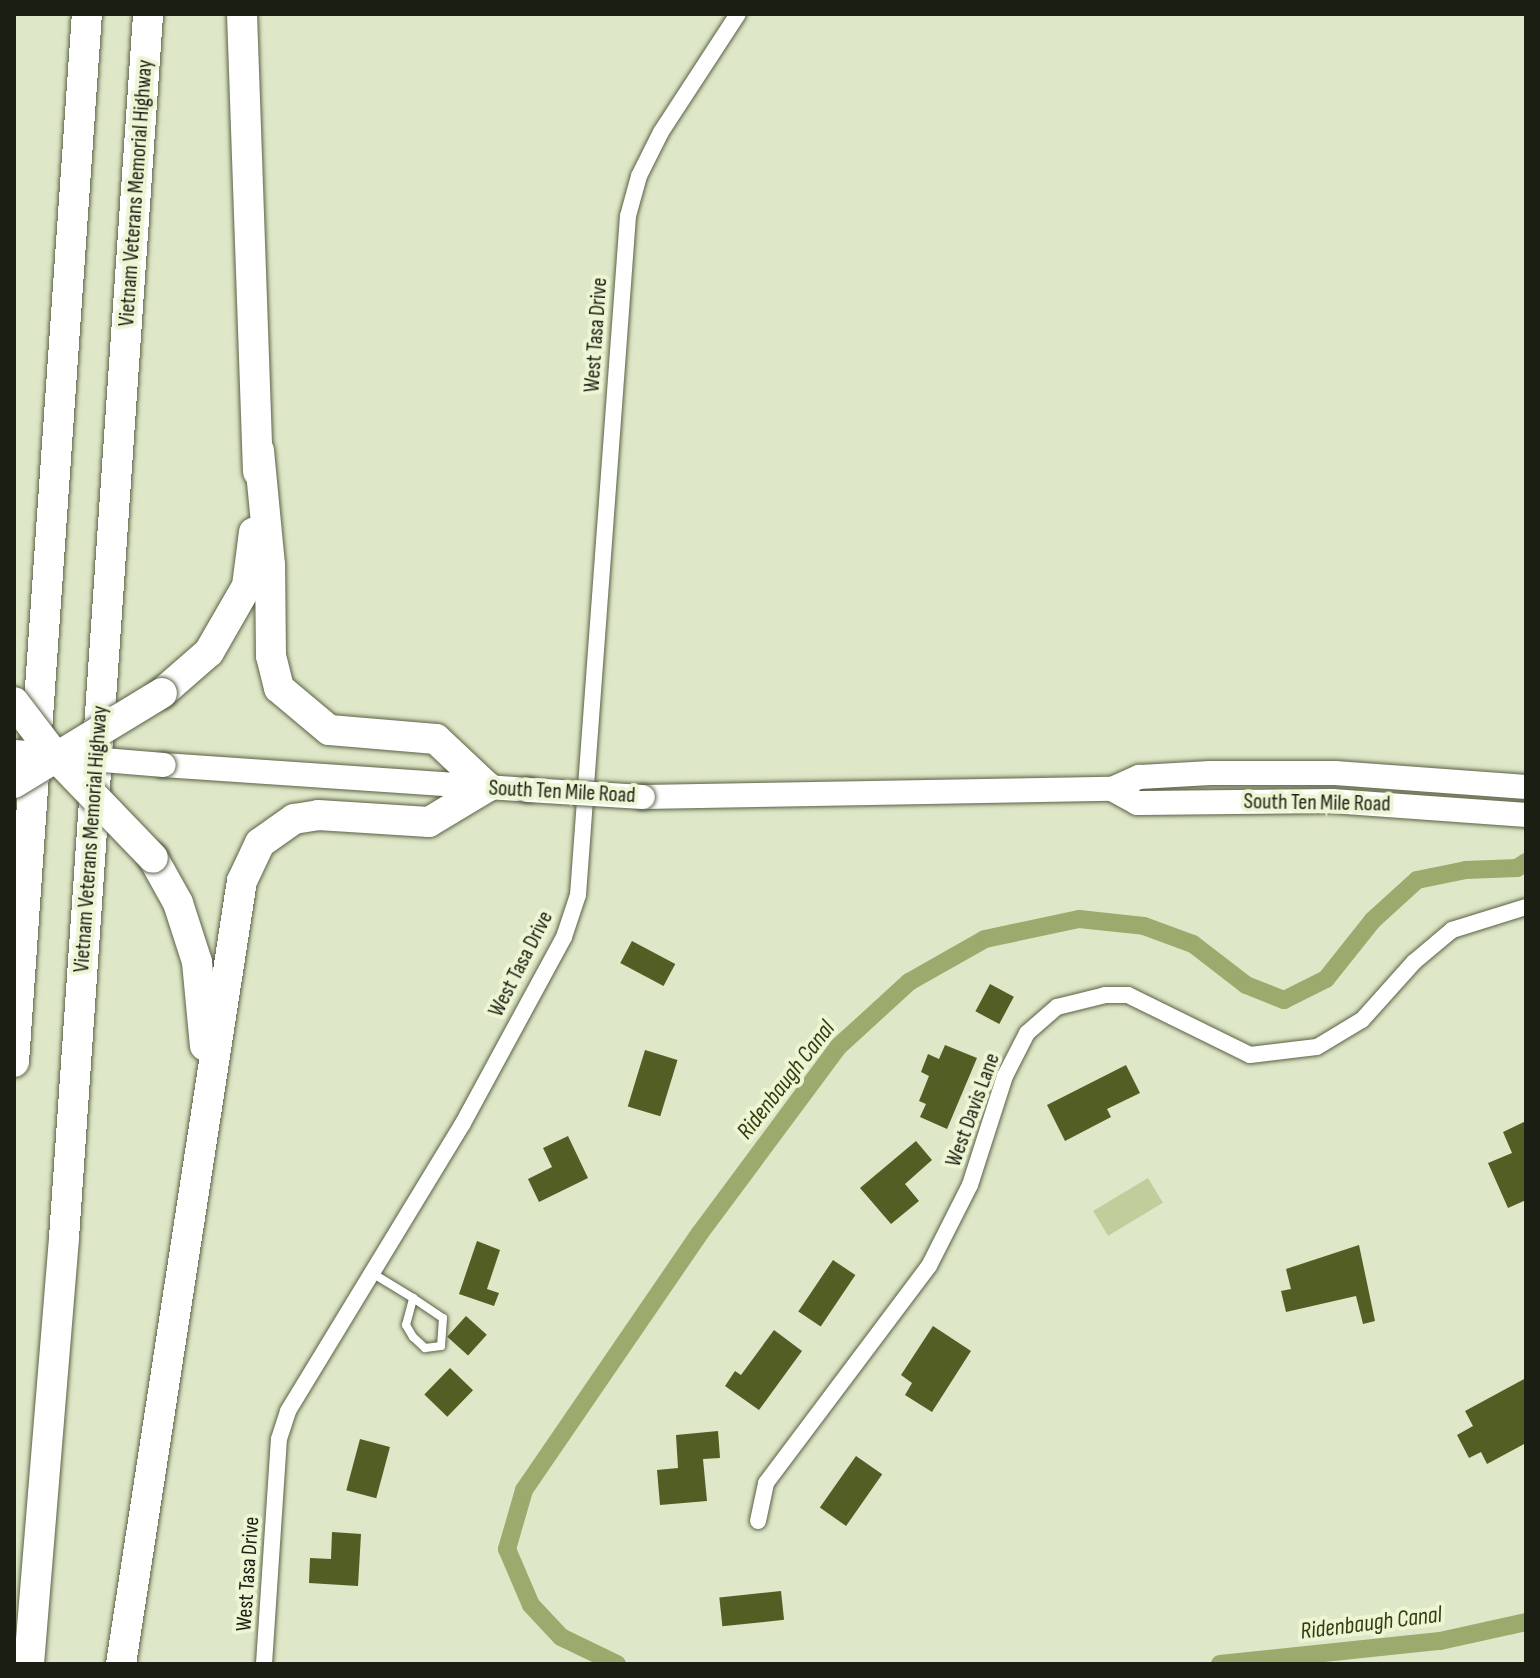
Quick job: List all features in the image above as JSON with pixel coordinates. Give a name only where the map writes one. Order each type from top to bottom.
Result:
[{"type":"highway","points":[[14,1062],[87,14]]},
{"type":"highway","name":"Vietnam Veterans Memorial Highway","points":[[29,1664],[64,1238],[148,14]]},
{"type":"highway","points":[[121,1664],[202,1112],[242,881],[260,843],[294,819],[318,815],[429,822],[487,787],[436,739],[329,730],[279,688],[271,656],[270,565],[259,451],[242,14]]},
{"type":"highway","points":[[14,783],[162,693],[209,652],[247,586],[259,451]]},
{"type":"highway","points":[[14,702],[55,756],[153,858],[178,903],[197,962],[206,1029],[202,1112]]},
{"type":"main road","name":"South Ten Mile Road","points":[[14,753],[643,797],[1112,789],[1139,777],[1210,773],[1335,773],[1526,787]]},
{"type":"main road","name":"South Ten Mile Road","points":[[1112,789],[1137,803],[1332,801],[1526,815]]},
{"type":"street","name":"West Tasa Drive","points":[[264,1664],[279,1439],[288,1411],[542,981],[578,895],[628,216],[639,176],[661,132],[738,14]]},
{"type":"street","name":"West Davis Lane","points":[[758,1521],[766,1483],[929,1266],[970,1185],[1005,1076],[1027,1033],[1057,1007],[1105,995],[1128,995],[1250,1055],[1317,1047],[1362,1020],[1414,962],[1452,930],[1526,907]]},
{"type":"lane","points":[[371,1273],[413,1298],[443,1318],[441,1346],[425,1348],[413,1337],[406,1325],[413,1298]]},
{"type":"green space","points":[[1148,1178],[1163,1203],[1108,1236],[1093,1211]]},
{"type":"building","points":[[632,941],[675,964],[664,986],[620,963]]},
{"type":"building","points":[[990,984],[1014,997],[999,1024],[975,1011]]},
{"type":"building","points":[[945,1045],[977,1058],[947,1129],[920,1117],[926,1104],[919,1101],[929,1076],[921,1072],[928,1054],[939,1059]]},
{"type":"building","points":[[645,1050],[678,1060],[660,1116],[628,1106]]},
{"type":"building","points":[[1126,1065],[1140,1093],[1107,1109],[1111,1117],[1065,1141],[1047,1105]]},
{"type":"building","points":[[1526,1121],[1526,1200],[1508,1208],[1488,1163],[1512,1153],[1503,1132]]},
{"type":"building","points":[[568,1136],[588,1178],[539,1202],[528,1179],[552,1167],[543,1148]]},
{"type":"building","points":[[916,1141],[932,1160],[905,1184],[919,1201],[891,1224],[860,1188]]},
{"type":"building","points":[[477,1241],[500,1250],[487,1289],[499,1293],[494,1306],[459,1294]]},
{"type":"building","points":[[1359,1245],[1375,1321],[1363,1324],[1356,1296],[1286,1312],[1281,1291],[1291,1289],[1286,1269]]},
{"type":"building","points":[[833,1260],[855,1275],[821,1326],[798,1311]]},
{"type":"building","points":[[466,1316],[487,1335],[468,1356],[447,1337]]},
{"type":"building","points":[[933,1326],[971,1351],[932,1412],[905,1395],[912,1383],[901,1375]]},
{"type":"building","points":[[774,1330],[802,1351],[759,1410],[725,1386],[735,1371],[741,1375]]},
{"type":"building","points":[[450,1368],[473,1390],[447,1417],[424,1395]]},
{"type":"building","points":[[1526,1378],[1526,1443],[1487,1464],[1481,1452],[1469,1458],[1457,1435],[1473,1426],[1465,1411]]},
{"type":"building","points":[[718,1431],[720,1458],[703,1459],[707,1501],[660,1505],[657,1470],[678,1468],[676,1435]]},
{"type":"building","points":[[360,1439],[390,1447],[376,1498],[346,1490]]},
{"type":"building","points":[[856,1456],[882,1474],[846,1526],[820,1508]]},
{"type":"building","points":[[332,1532],[361,1534],[358,1586],[309,1583],[310,1558],[331,1559]]},
{"type":"building","points":[[781,1591],[784,1620],[722,1626],[719,1597]]},
{"type":"waterway","name":"Ridenbaugh Canal","points":[[617,1664],[561,1637],[531,1605],[507,1549],[524,1490],[700,1233],[839,1046],[909,982],[985,939],[1079,919],[1144,926],[1193,944],[1246,985],[1284,1000],[1326,979],[1373,920],[1417,880],[1466,870],[1517,868],[1526,862]]},
{"type":"waterway","name":"Ridenbaugh Canal","points":[[1220,1664],[1440,1641],[1526,1622]]}]
